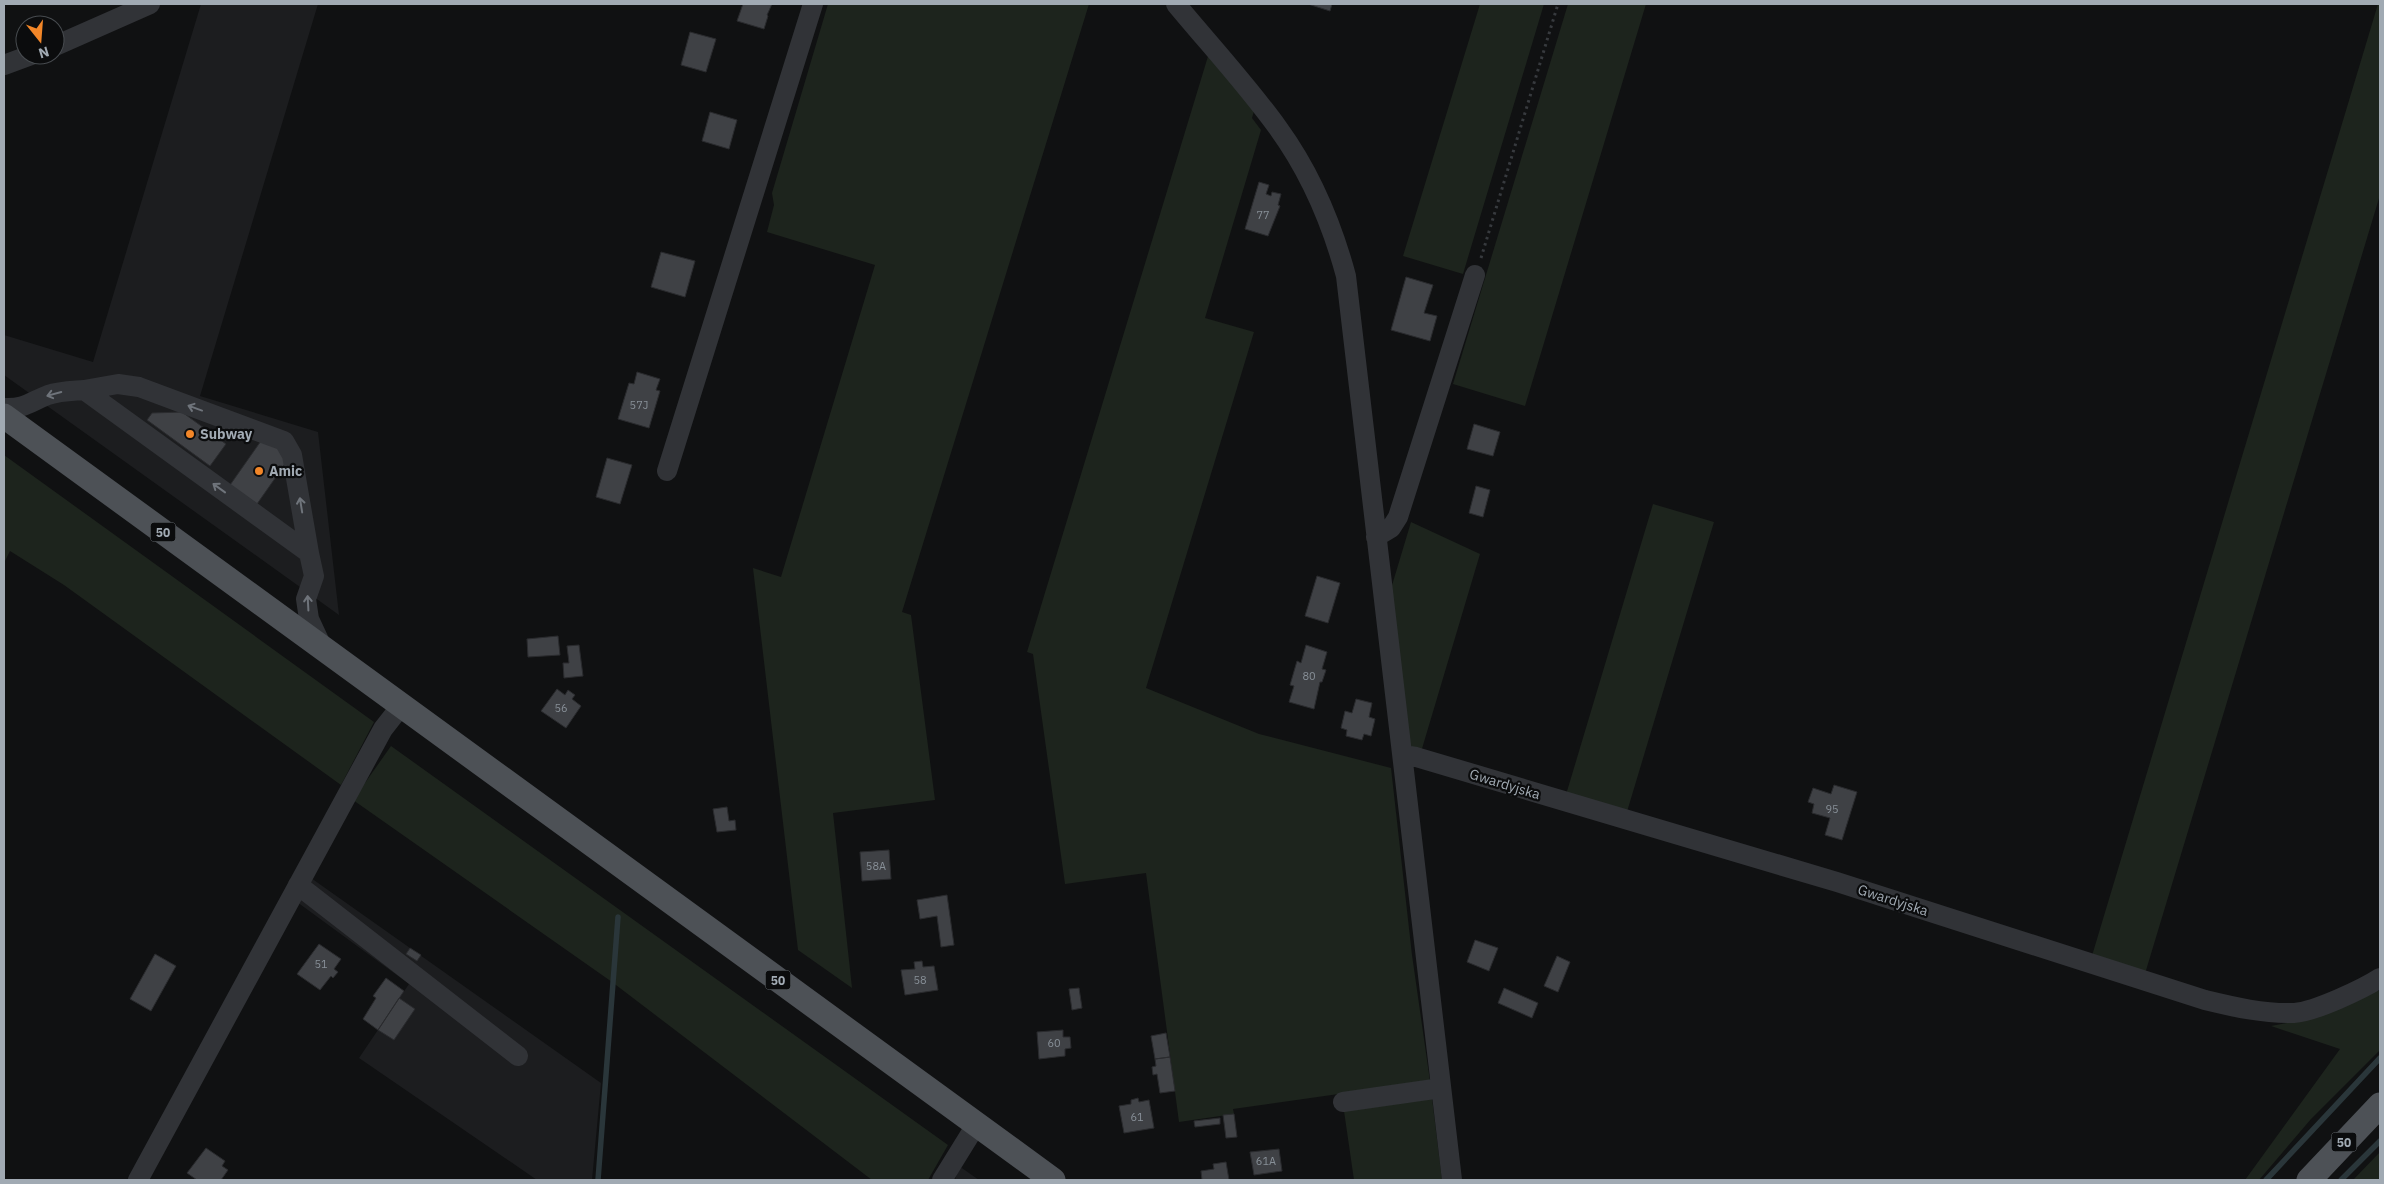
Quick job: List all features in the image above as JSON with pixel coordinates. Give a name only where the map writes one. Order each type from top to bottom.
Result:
[{"type":"main road","name":"50","points":[[4,416],[1053,1180]]},
{"type":"main road","name":"50","points":[[2309,1180],[2380,1104]]},
{"type":"street","points":[[65,42],[150,4]]},
{"type":"street","points":[[667,471],[813,4]]},
{"type":"street","points":[[1176,4],[1278,128],[1308,176],[1336,238],[1346,276],[1452,1180]]},
{"type":"street","points":[[1376,537],[1391,528],[1398,517],[1476,275]]},
{"type":"street","points":[[4,408],[16,409],[29,406],[47,396],[118,384],[139,387],[284,441],[292,455],[308,553],[314,576],[306,599],[309,619],[323,649]]},
{"type":"street","points":[[84,390],[308,553]]},
{"type":"street","points":[[138,1180],[383,729],[401,706]]},
{"type":"street","name":"Gwardyjska","points":[[1403,756],[1416,757],[1827,880],[2205,1000],[2239,1008],[2296,1013],[2364,988],[2380,978]]},
{"type":"street","points":[[298,885],[518,1056]]},
{"type":"street","points":[[1343,1102],[1441,1088]]},
{"type":"street","points":[[942,1180],[976,1125]]},
{"type":"path","points":[[1476,275],[1558,4]]},
{"type":"shaded area","points":[[201,4],[318,4],[200,396],[318,432],[339,615],[4,375],[4,335],[93,362]]},
{"type":"shaded area","points":[[828,4],[1089,4],[902,612],[911,615],[935,800],[833,813],[852,988],[798,950],[753,568],[781,577],[875,265],[767,232],[774,205],[772,193]]},
{"type":"shaded area","points":[[1480,4],[1544,4],[1463,274],[1403,256]]},
{"type":"shaded area","points":[[1568,4],[1646,4],[1525,406],[1453,384]]},
{"type":"shaded area","points":[[2378,4],[2380,4],[2380,195],[2144,977],[2091,959]]},
{"type":"shaded area","points":[[1209,53],[1254,111],[1252,118],[1261,130],[1205,318],[1254,332],[1146,688],[1259,734],[1391,768],[1412,955],[1430,1081],[1233,1109],[1234,1114],[1179,1122],[1146,873],[1065,884],[1033,654],[1027,652]]},
{"type":"shaded area","points":[[4,455],[374,722],[341,785],[64,585],[10,551],[4,563]]},
{"type":"shaded area","points":[[1653,504],[1714,522],[1626,815],[1565,798]]},
{"type":"shaded area","points":[[1411,522],[1480,554],[1421,752],[1408,745],[1390,592]]},
{"type":"shaded area","points":[[391,746],[948,1145],[928,1180],[872,1180],[612,982],[353,800]]},
{"type":"shaded area","points":[[311,878],[601,1083],[592,1180],[537,1180],[359,1058],[409,984],[297,902]]},
{"type":"shaded area","points":[[2369,991],[2380,991],[2380,1050],[2311,1119],[2259,1180],[2245,1180],[2340,1049],[2271,1026],[2297,1021]]},
{"type":"shaded area","points":[[1432,1098],[1442,1180],[1354,1180],[1344,1111]]},
{"type":"shaded area","points":[[2380,1152],[2380,1180],[2353,1180]]},
{"type":"shaded area","points":[[959,1166],[979,1180],[955,1180]]},
{"type":"building","points":[[743,4],[772,4],[764,29],[737,21]]},
{"type":"building","points":[[1308,4],[1332,4],[1330,11]]},
{"type":"building","points":[[690,32],[716,39],[706,72],[681,65]]},
{"type":"building","points":[[710,112],[737,120],[729,149],[702,141]]},
{"type":"building","points":[[1259,182],[1269,185],[1266,194],[1271,196],[1272,192],[1281,194],[1278,205],[1280,206],[1268,236],[1245,229]]},
{"type":"building","points":[[661,252],[695,261],[685,297],[651,287]]},
{"type":"building","points":[[1406,277],[1433,285],[1424,313],[1437,316],[1430,341],[1391,330]]},
{"type":"building","points":[[637,372],[660,379],[656,390],[660,391],[649,428],[618,419],[629,383],[634,384]]},
{"type":"building","points":[[182,412],[226,444],[210,466],[147,420],[152,413]]},
{"type":"building","points":[[1474,424],[1500,432],[1493,456],[1467,449]]},
{"type":"building","points":[[263,438],[290,457],[257,504],[230,485]]},
{"type":"building","points":[[607,458],[632,465],[620,504],[596,497]]},
{"type":"building","points":[[1476,486],[1490,490],[1483,517],[1469,513]]},
{"type":"building","points":[[1317,576],[1340,583],[1328,623],[1305,616]]},
{"type":"building","points":[[558,636],[560,655],[528,657],[527,639]]},
{"type":"building","points":[[579,645],[583,676],[564,678],[563,663],[569,663],[567,646]]},
{"type":"building","points":[[1306,645],[1327,652],[1322,669],[1326,670],[1322,682],[1320,682],[1314,709],[1289,702],[1294,686],[1290,685],[1297,661],[1301,663]]},
{"type":"building","points":[[557,689],[565,695],[568,690],[575,695],[572,699],[581,706],[566,728],[541,711]]},
{"type":"building","points":[[1356,699],[1372,703],[1369,717],[1375,719],[1371,736],[1364,734],[1362,740],[1346,736],[1347,730],[1341,728],[1345,711],[1352,713]]},
{"type":"building","points":[[1834,785],[1857,792],[1842,840],[1825,835],[1830,818],[1812,813],[1814,804],[1808,802],[1813,788],[1831,794]]},
{"type":"building","points":[[727,807],[729,821],[735,820],[736,830],[717,832],[713,809]]},
{"type":"building","points":[[889,850],[891,879],[862,881],[860,852]]},
{"type":"building","points":[[947,895],[954,945],[941,947],[937,916],[920,919],[917,900]]},
{"type":"building","points":[[1475,940],[1498,948],[1489,971],[1467,962]]},
{"type":"building","points":[[319,944],[341,959],[334,969],[338,972],[333,978],[331,976],[320,990],[297,974]]},
{"type":"building","points":[[410,948],[421,955],[417,961],[406,954]]},
{"type":"building","points":[[155,954],[176,966],[151,1011],[130,999]]},
{"type":"building","points":[[1557,956],[1570,962],[1558,992],[1544,986]]},
{"type":"building","points":[[922,961],[923,967],[934,966],[938,990],[905,995],[901,970],[915,969],[914,962]]},
{"type":"building","points":[[386,978],[404,991],[378,1030],[363,1019],[376,998],[373,996]]},
{"type":"building","points":[[1079,988],[1082,1008],[1072,1010],[1069,989]]},
{"type":"building","points":[[1504,988],[1538,1003],[1532,1018],[1498,1003]]},
{"type":"building","points":[[399,998],[415,1009],[394,1040],[378,1030]]},
{"type":"building","points":[[1063,1030],[1063,1037],[1070,1037],[1071,1048],[1065,1049],[1065,1056],[1039,1059],[1037,1032]]},
{"type":"building","points":[[1166,1033],[1170,1057],[1155,1059],[1151,1036]]},
{"type":"building","points":[[1170,1057],[1175,1091],[1160,1093],[1157,1074],[1153,1075],[1152,1067],[1156,1066],[1155,1059]]},
{"type":"building","points":[[1138,1098],[1139,1102],[1149,1100],[1154,1128],[1124,1133],[1119,1106],[1131,1104],[1131,1100]]},
{"type":"building","points":[[1234,1114],[1237,1137],[1226,1138],[1223,1115]]},
{"type":"building","points":[[1220,1118],[1220,1124],[1195,1127],[1194,1121]]},
{"type":"building","points":[[206,1148],[225,1161],[222,1166],[228,1170],[221,1180],[197,1180],[187,1173]]},
{"type":"building","points":[[1279,1149],[1282,1171],[1254,1175],[1250,1152]]},
{"type":"building","points":[[1226,1162],[1229,1180],[1202,1180],[1201,1171],[1214,1169],[1213,1164]]},
{"type":"waterway","points":[[598,1180],[618,917]]},
{"type":"waterway","points":[[2266,1180],[2380,1058]]},
{"type":"waterway","points":[[2341,1180],[2380,1141]]},
{"type":"place","name":"Subway","points":[[190,434]]},
{"type":"place","name":"Amic","points":[[259,471]]}]
